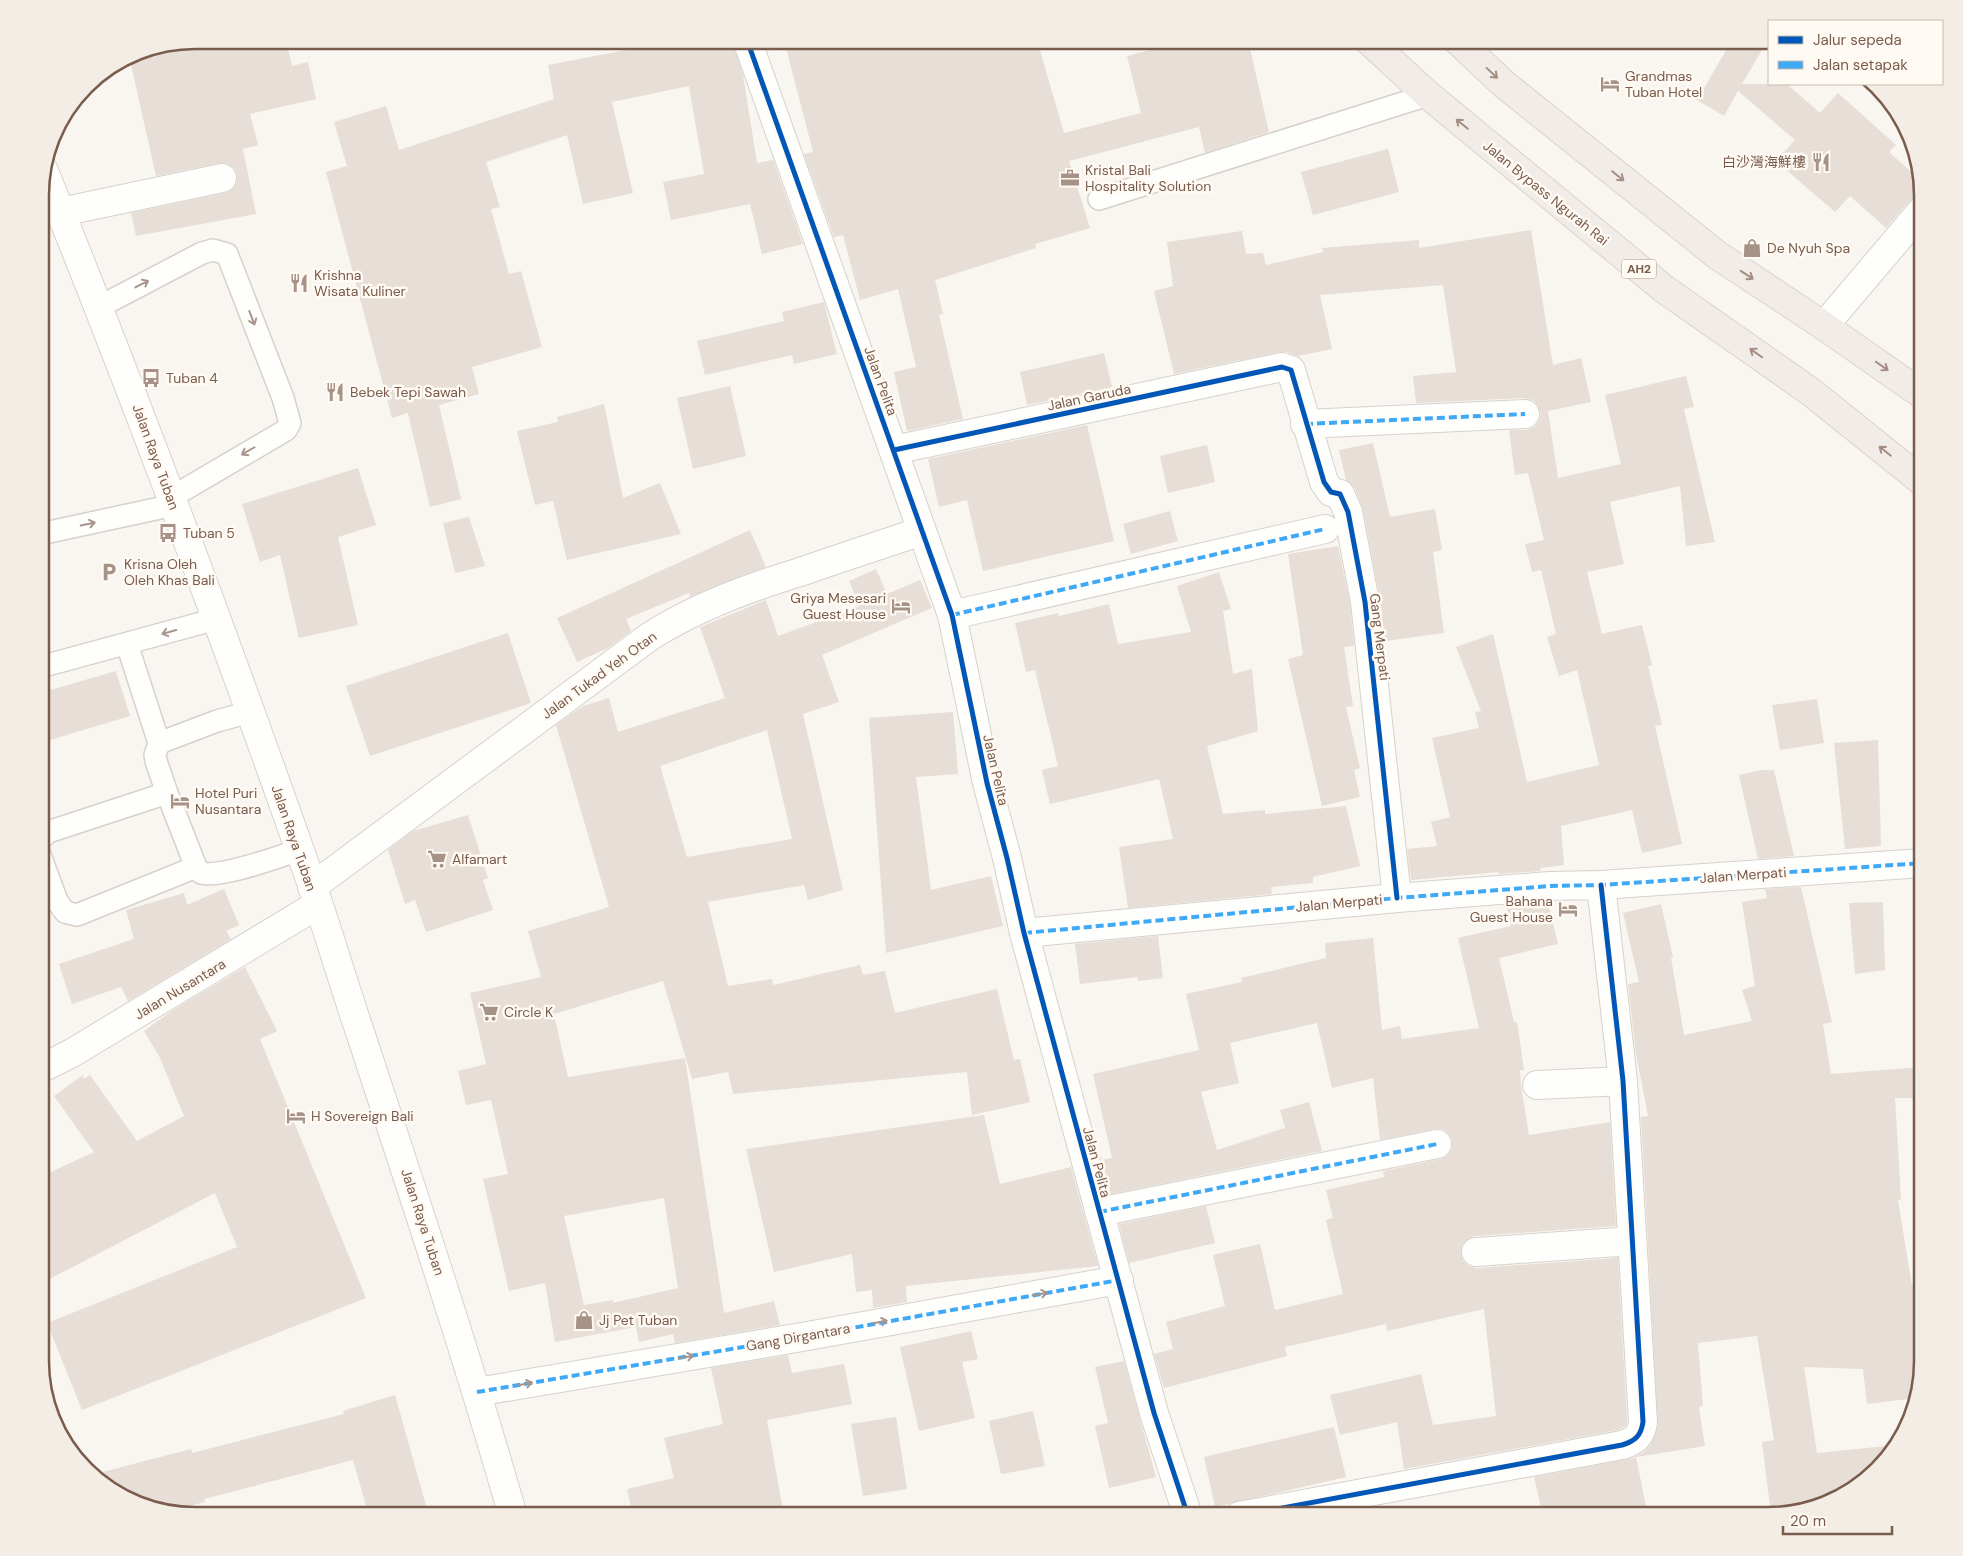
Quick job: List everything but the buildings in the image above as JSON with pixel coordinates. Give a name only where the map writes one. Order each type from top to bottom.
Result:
[{"type":"highway","name":"Jalan Bypass Ngurah Rai","points":[[1378,49],[1428,95],[1664,289],[1811,392],[1914,475]]},
{"type":"highway","points":[[1467,49],[1505,85],[1717,256],[1824,326],[1914,389]]},
{"type":"street","name":"Jalan Pelita","points":[[750,49],[952,615],[987,783],[1024,933],[1154,1413],[1185,1507]]},
{"type":"street","points":[[61,212],[222,178]]},
{"type":"street","name":"Jalan Raya Tuban","points":[[49,183],[99,307],[173,501],[299,850],[417,1202],[477,1392],[510,1507]]},
{"type":"street","points":[[1824,326],[1914,220]]},
{"type":"street","name":"Jalan Garuda","points":[[894,450],[1282,367],[1288,368]]},
{"type":"street","name":"Gang Merpati","points":[[1288,368],[1291,370],[1305,424],[1324,482],[1331,492],[1340,494],[1348,512],[1365,602],[1397,898]]},
{"type":"street","points":[[1305,424],[1525,414]]},
{"type":"street","points":[[952,615],[1324,529]]},
{"type":"street","name":"Jalan Tukad Yeh Otan","points":[[315,896],[649,637],[674,620],[703,606],[764,583],[922,531]]},
{"type":"street","name":"Jalan Merpati","points":[[1024,933],[1397,898],[1550,886],[1601,885],[1914,864]]},
{"type":"street","points":[[1287,1507],[1613,1447],[1638,1438],[1643,1422],[1623,1081],[1601,885]]},
{"type":"street","name":"Jalan Nusantara","points":[[49,1064],[72,1053],[315,896]]},
{"type":"street","points":[[1537,1085],[1623,1081]]},
{"type":"street","points":[[1099,1212],[1437,1144]]},
{"type":"street","points":[[1476,1252],[1632,1241]]},
{"type":"street","name":"Gang Dirgantara","points":[[477,1392],[802,1337],[1119,1280]]},
{"type":"lane","points":[[1099,199],[1428,95]]},
{"type":"lane","points":[[49,532],[173,501],[286,430],[290,423],[284,398],[228,254],[213,250],[202,253],[99,307]]},
{"type":"lane","points":[[49,665],[216,619]]},
{"type":"lane","points":[[127,644],[159,743],[155,755],[166,793],[196,867],[201,873],[211,874],[259,863],[299,850]]},
{"type":"lane","points":[[159,743],[217,721],[250,712]]},
{"type":"lane","points":[[49,832],[166,793]]},
{"type":"lane","points":[[49,880],[57,902],[66,912],[77,915],[196,867]]},
{"type":"marked path","points":[[1305,424],[1525,414]]},
{"type":"marked path","points":[[952,615],[1325,529]]},
{"type":"marked path","points":[[1024,933],[1397,898],[1550,886],[1601,885],[1914,864]]},
{"type":"marked path","points":[[1099,1212],[1437,1144]]},
{"type":"marked path","points":[[477,1392],[802,1337],[1119,1280]]},
{"type":"cycle path","points":[[750,49],[952,615],[987,783],[1024,933],[1154,1413],[1185,1507]]},
{"type":"cycle path","points":[[894,450],[1282,367],[1291,370],[1324,482],[1331,492],[1340,494],[1348,512],[1365,602],[1397,898]]},
{"type":"cycle path","points":[[1288,1507],[1622,1445],[1634,1440],[1641,1431],[1643,1422],[1623,1081],[1601,885]]},
{"type":"place","name":"Grandmas Tuban Hotel","points":[[1610,84]]},
{"type":"place","name":"白沙灣海鮮樓","points":[[1821,162]]},
{"type":"place","name":"Kristal Bali Hospitality Solution","points":[[1070,178]]},
{"type":"place","name":"De Nyuh Spa","points":[[1752,248]]},
{"type":"place","name":"Krishna Wisata Kuliner","points":[[299,283]]},
{"type":"place","name":"Tuban 4","points":[[151,378]]},
{"type":"place","name":"Bebek Tepi Sawah","points":[[335,392]]},
{"type":"place","name":"Tuban 5","points":[[168,533]]},
{"type":"place","name":"Krisna Oleh Oleh Khas Bali","points":[[109,572]]},
{"type":"place","name":"Griya Mesesari Guest House","points":[[901,606]]},
{"type":"place","name":"Hotel Puri Nusantara","points":[[180,801]]},
{"type":"place","name":"Alfamart","points":[[437,859]]},
{"type":"place","name":"Bahana Guest House","points":[[1568,909]]},
{"type":"place","name":"Circle K","points":[[489,1012]]},
{"type":"place","name":"H Sovereign Bali","points":[[296,1116]]},
{"type":"place","name":"Jj Pet Tuban","points":[[584,1320]]}]
